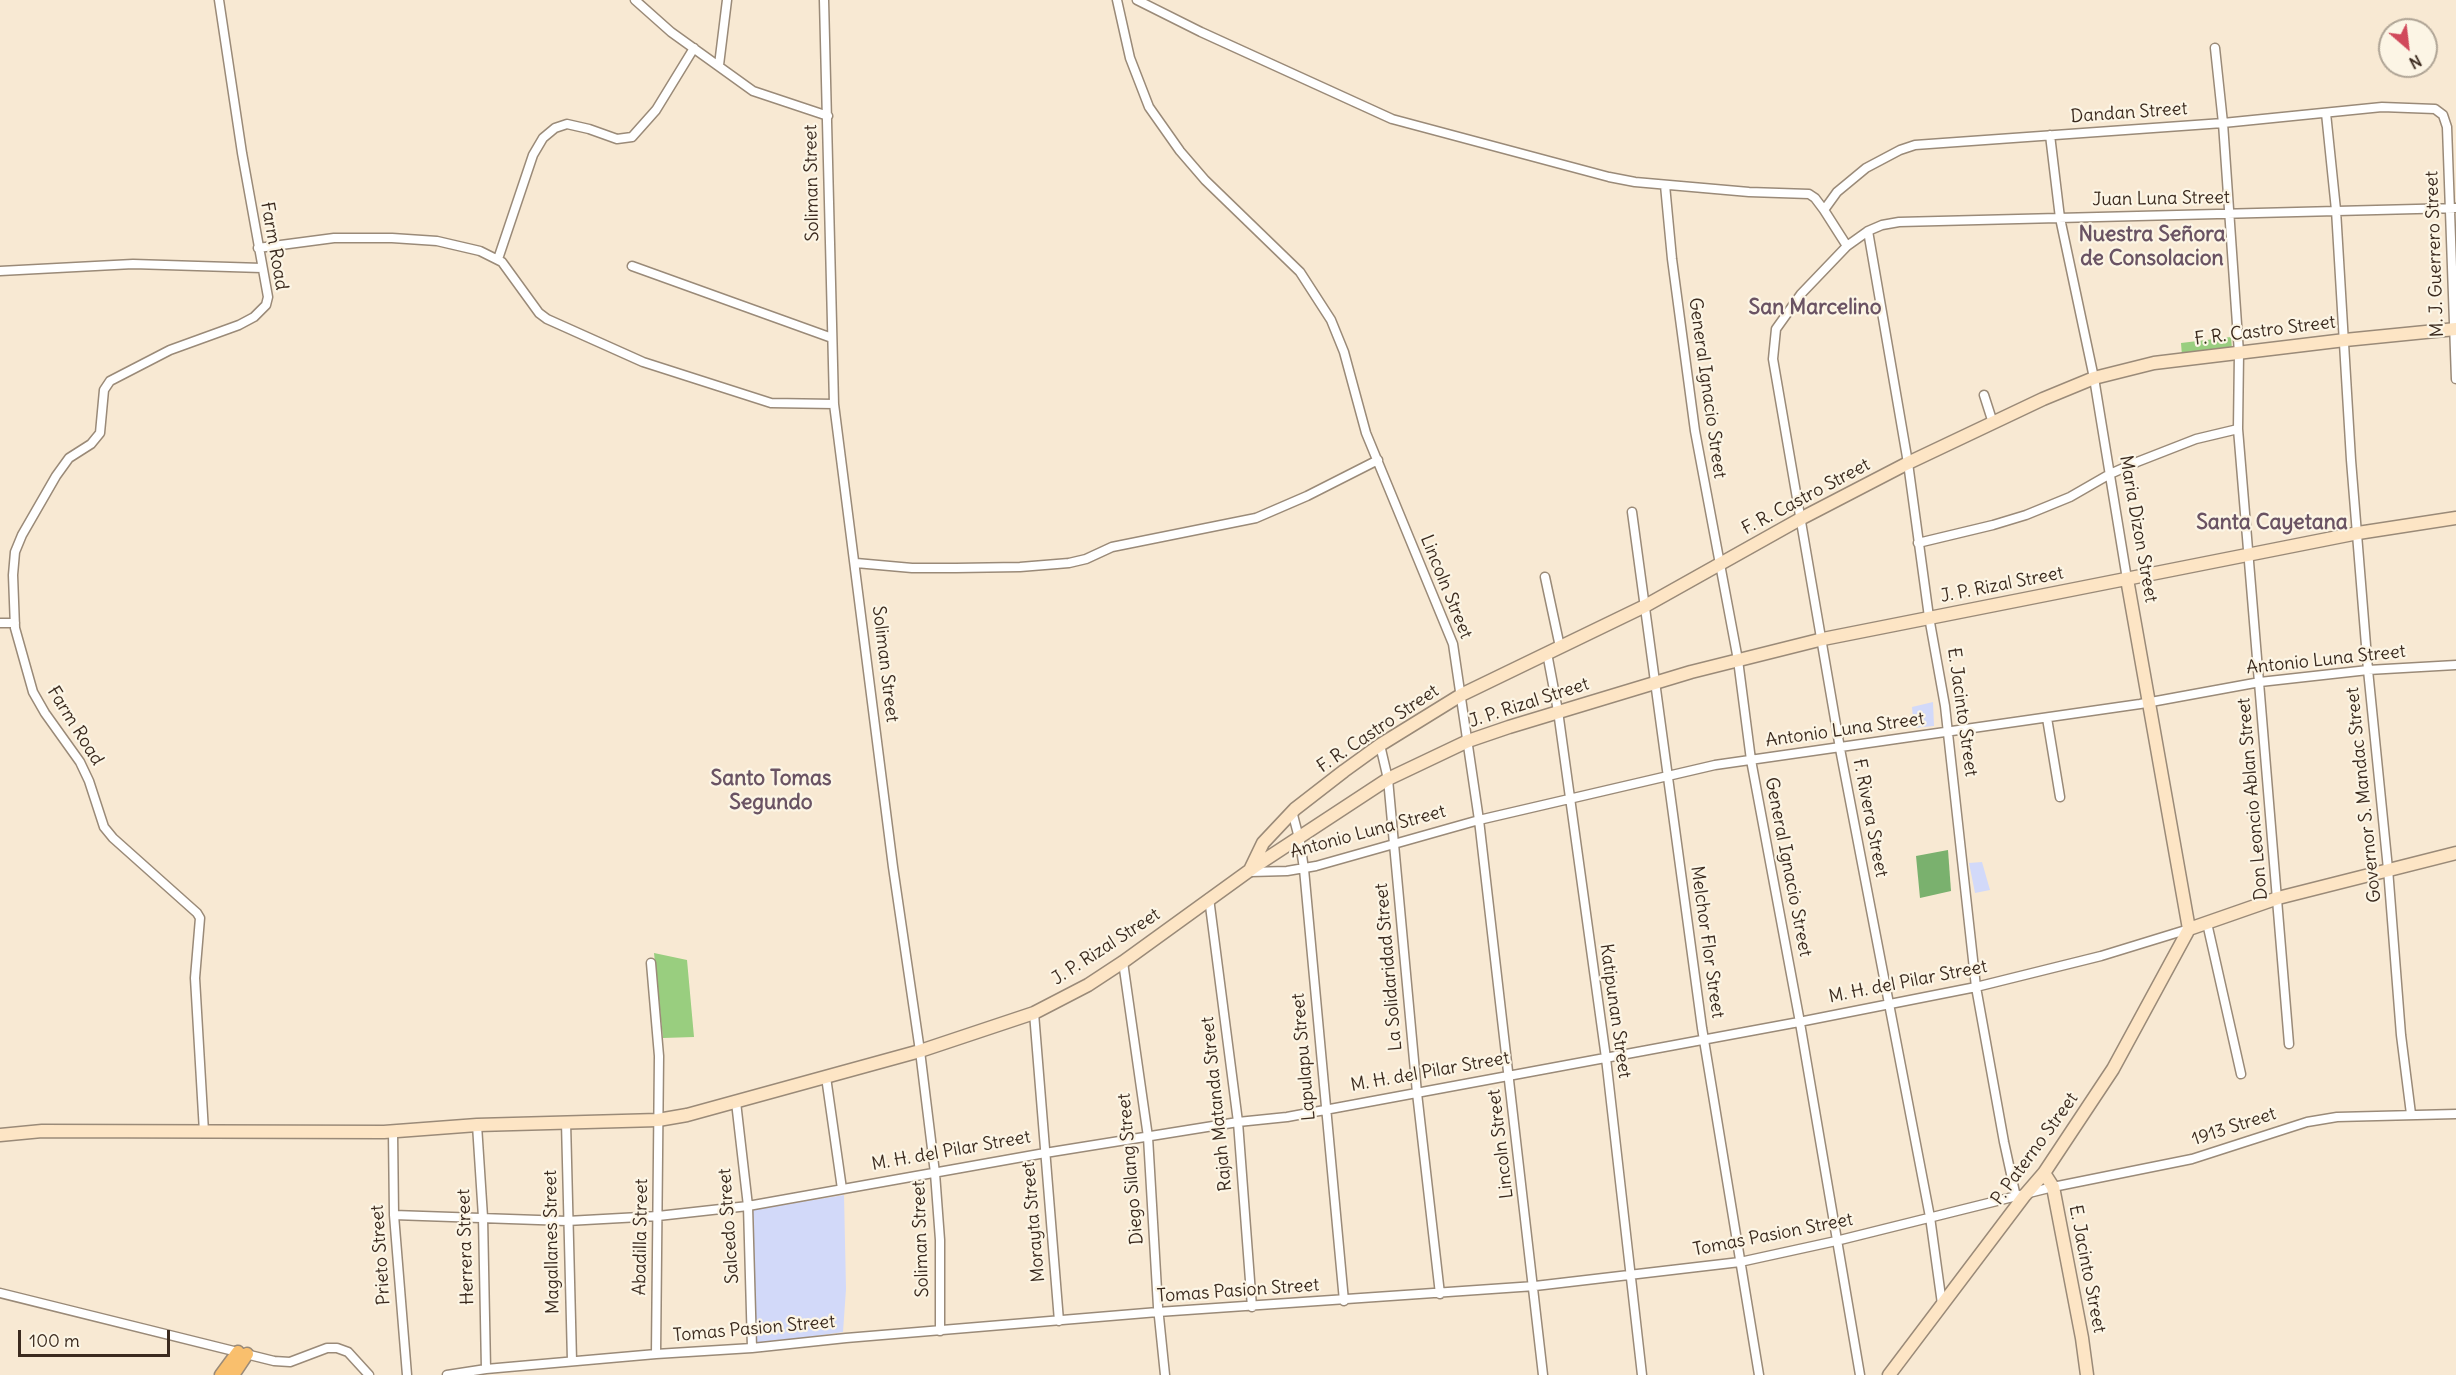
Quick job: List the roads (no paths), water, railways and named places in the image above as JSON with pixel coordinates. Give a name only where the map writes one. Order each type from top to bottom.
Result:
[{"type":"main road","name":"F. R. Castro Street","points":[[1248,871],[1263,843],[1292,812],[1380,745],[1461,695],[1645,606],[1802,518],[1908,463],[1993,423],[2094,378],[2154,363],[2456,329]]},
{"type":"main road","name":"J. P. Rizal Street","points":[[0,1135],[42,1131],[393,1132],[477,1125],[658,1120],[687,1115],[920,1051],[1034,1013],[1123,962],[1248,871],[1388,779],[1468,741],[1654,682],[1823,639],[2358,533],[2456,518]]},
{"type":"main road","name":"Maria Dizon Street","points":[[2127,579],[2189,929]]},
{"type":"main road","name":"M. H. del Pilar Street","points":[[2189,929],[2278,898],[2456,853]]},
{"type":"main road","name":"P. Paterno Street","points":[[1889,1375],[2020,1196],[2044,1173],[2113,1069],[2189,929]]},
{"type":"main road","name":"E. Jacinto Street","points":[[2044,1173],[2053,1187],[2087,1375]]},
{"type":"main road","points":[[221,1375],[242,1353]]},
{"type":"main road","points":[[233,1375],[242,1353]]},
{"type":"street","name":"Farm Road","points":[[204,1132],[195,978],[200,918],[104,827],[89,781],[80,762],[33,692],[15,623],[13,575],[15,552],[22,535],[64,464],[97,439],[100,433],[106,385],[123,373],[170,350],[254,317],[262,310],[268,297],[258,248],[219,0]]},
{"type":"street","points":[[635,0],[671,32],[762,95],[828,116]]},
{"type":"street","points":[[719,65],[728,0]]},
{"type":"street","name":"Soliman Street","points":[[824,0],[834,404],[935,1173],[940,1240],[940,1331]]},
{"type":"street","name":"Lincoln Street","points":[[1118,0],[1130,58],[1149,107],[1180,152],[1205,180],[1300,272],[1325,309],[1344,352],[1366,433],[1453,644],[1479,820],[1535,1286],[1543,1375]]},
{"type":"street","points":[[1137,0],[1201,33],[1392,119],[1609,177],[1665,185],[1749,192],[1801,193],[1815,198],[1847,246]]},
{"type":"street","points":[[498,259],[533,155],[543,138],[555,128],[567,124],[617,139],[632,137],[656,110],[694,48]]},
{"type":"street","name":"Don Leoncio Ablan Street","points":[[2216,48],[2239,353],[2238,429],[2289,1044]]},
{"type":"street","name":"Dandan Street","points":[[1824,210],[1837,192],[1854,177],[1881,159],[1915,145],[2223,123],[2382,107],[2434,109],[2443,115],[2446,128]]},
{"type":"street","name":"Governor S. Mandac Street","points":[[2326,114],[2336,210],[2368,670],[2411,1114]]},
{"type":"street","name":"M. J. Guerrero Street","points":[[2446,128],[2452,208],[2456,379]]},
{"type":"street","name":"Maria Dizon Street","points":[[2050,135],[2060,218],[2094,378],[2127,579]]},
{"type":"street","name":"General Ignacio Street","points":[[1665,185],[1672,259],[1695,431],[1738,660],[1751,760],[1860,1375]]},
{"type":"street","name":"Juan Luna Street","points":[[1868,231],[1882,225],[1899,222],[2452,208]]},
{"type":"street","name":"F. Rivera Street","points":[[1868,231],[1847,246],[1791,306],[1776,329],[1773,358],[1840,748],[1930,1217],[1942,1304]]},
{"type":"street","name":"E. Jacinto Street","points":[[1868,231],[1908,463],[1929,617],[1943,698],[1964,859],[1976,987],[2004,1142],[2020,1196]]},
{"type":"street","points":[[258,248],[334,238],[392,238],[437,241],[480,251],[498,259],[509,270],[539,313],[547,319],[634,358],[771,402],[834,404]]},
{"type":"street","points":[[0,271],[133,264],[262,268]]},
{"type":"street","points":[[632,266],[832,338]]},
{"type":"street","points":[[1984,395],[1993,423]]},
{"type":"street","points":[[1918,543],[2026,515],[2070,497],[2110,474],[2196,439],[2238,429]]},
{"type":"street","points":[[856,563],[956,568],[1020,567],[1069,563],[1086,559],[1112,547],[1256,518],[1307,496],[1377,460]]},
{"type":"street","name":"Melchor Flor Street","points":[[1632,512],[1666,775],[1704,1040],[1759,1375]]},
{"type":"street","points":[[1545,577],[1560,647]]},
{"type":"street","points":[[0,623],[15,623]]},
{"type":"street","name":"Katipunan Street","points":[[1547,653],[1558,711],[1605,1058],[1641,1375]]},
{"type":"street","name":"Antonio Luna Street","points":[[1248,871],[1304,869],[1479,820],[1569,798],[1666,775],[1751,760],[2150,703],[2260,682],[2368,670],[2456,665]]},
{"type":"street","points":[[2047,718],[2061,797]]},
{"type":"street","name":"La Solidaridad Street","points":[[1380,745],[1388,779],[1417,1093],[1440,1294]]},
{"type":"street","name":"Lapulapu Street","points":[[1292,812],[1304,869],[1344,1300]]},
{"type":"street","name":"Rajah Matanda Street","points":[[1209,898],[1238,1122],[1252,1306]]},
{"type":"street","points":[[2207,923],[2241,1074]]},
{"type":"street","name":"M. H. del Pilar Street","points":[[394,1215],[567,1221],[658,1216],[748,1206],[1045,1153],[1238,1122],[1287,1117],[1799,1022],[1976,987],[2050,969],[2189,929]]},
{"type":"street","name":"Diego Silang Street","points":[[1123,962],[1148,1137],[1158,1312],[1165,1375]]},
{"type":"street","name":"Abadilla Street","points":[[651,963],[659,1056],[656,1354]]},
{"type":"street","name":"Morayta Street","points":[[1034,1013],[1059,1322]]},
{"type":"street","points":[[826,1077],[842,1189]]},
{"type":"street","name":"Salcedo Street","points":[[735,1102],[748,1206],[752,1348]]},
{"type":"street","name":"1913 Street","points":[[2020,1196],[2053,1187],[2192,1159],[2307,1122],[2337,1117],[2456,1114]]},
{"type":"street","name":"Magallanes Street","points":[[566,1122],[572,1362]]},
{"type":"street","name":"Herrera Street","points":[[477,1125],[483,1217],[486,1369]]},
{"type":"street","name":"Prieto Street","points":[[393,1132],[394,1215],[407,1375]]},
{"type":"street","name":"Tomas Pasion Street","points":[[447,1375],[486,1369],[1158,1312],[1535,1286],[1740,1262],[2020,1196]]},
{"type":"street","points":[[0,1293],[274,1361],[290,1362],[318,1350],[337,1348],[348,1352],[369,1375]]},
{"type":"district","name":"Nuestra Señora de Consolacion","points":[[2152,247]]},
{"type":"district","name":"San Marcelino","points":[[1815,308]]},
{"type":"district","name":"Santa Cayetana","points":[[2272,523]]},
{"type":"district","name":"Santo Tomas Segundo","points":[[771,791]]}]
